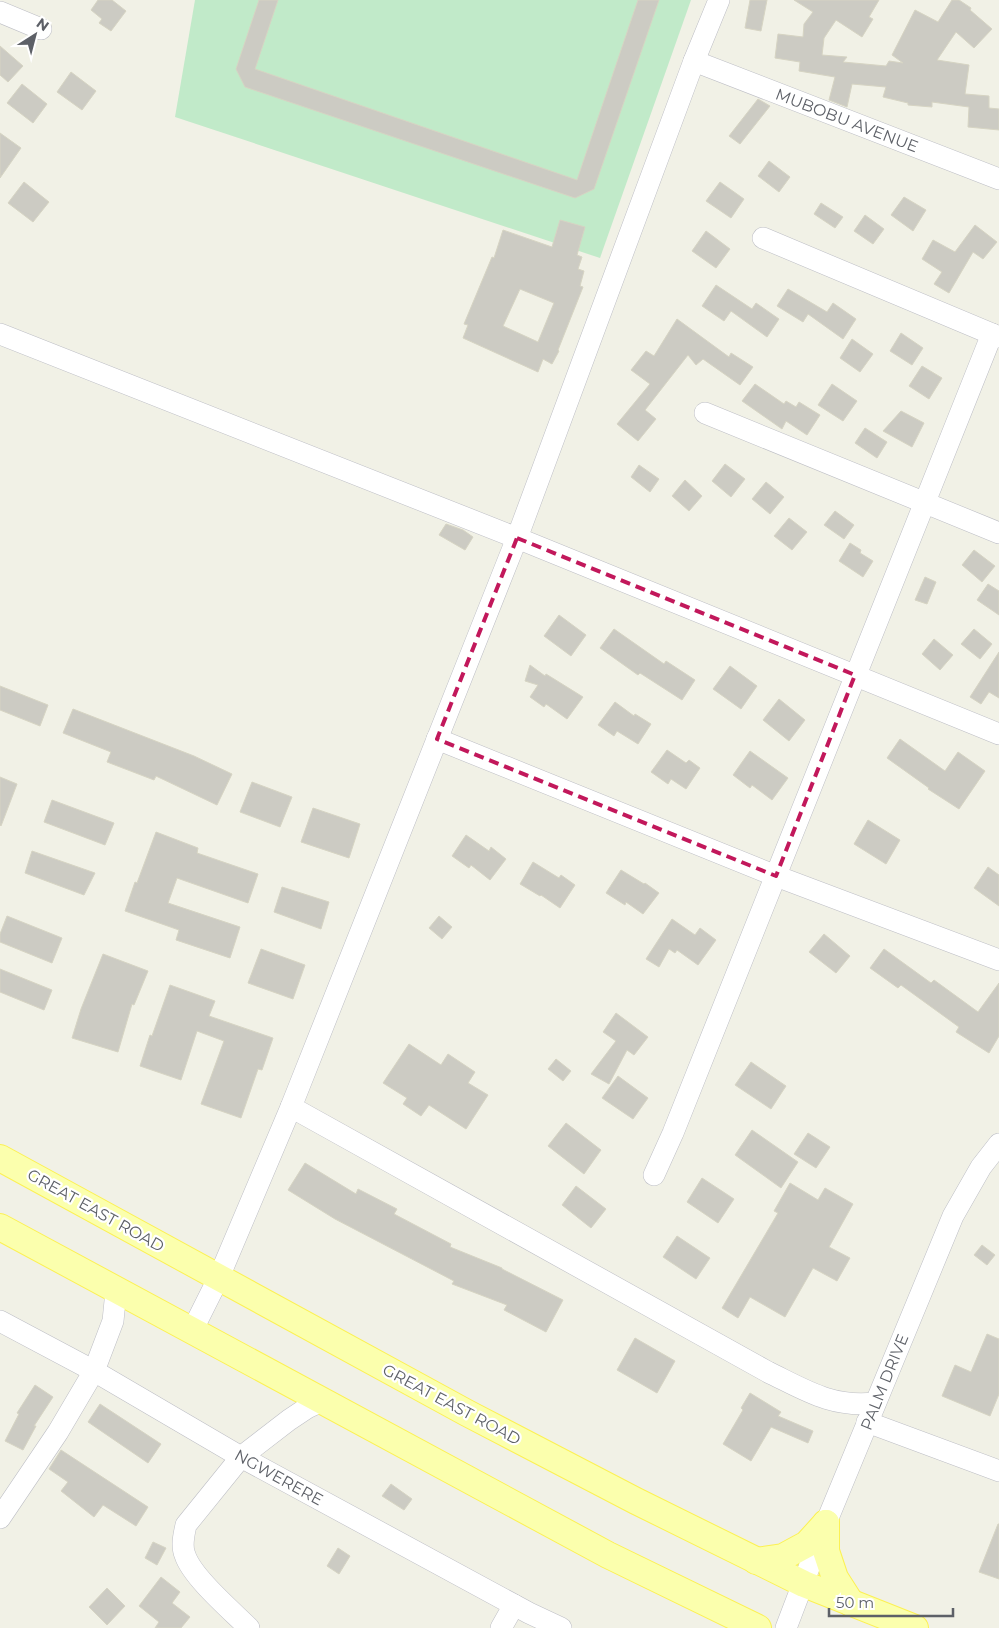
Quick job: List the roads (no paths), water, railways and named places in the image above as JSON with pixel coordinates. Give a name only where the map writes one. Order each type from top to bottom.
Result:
[{"type":"main road","name":"GREAT EAST ROAD","points":[[0,1158],[484,1422],[636,1502],[804,1584],[915,1628]]},
{"type":"main road","points":[[0,1227],[608,1556],[758,1628]]},
{"type":"main road","points":[[756,1561],[783,1557],[807,1544],[826,1523]]},
{"type":"main road","points":[[826,1523],[826,1551],[836,1578],[851,1603]]},
{"type":"street","points":[[192,1331],[219,1277],[292,1107],[350,956],[438,739],[517,538],[718,0]]},
{"type":"street","points":[[0,12],[41,29]]},
{"type":"street","name":"MUBOBU AVENUE","points":[[694,61],[999,179]]},
{"type":"street","points":[[654,1175],[674,1133],[924,503],[995,335],[763,238]]},
{"type":"street","points":[[0,334],[517,538],[999,734]]},
{"type":"street","points":[[705,413],[999,533]]},
{"type":"street","points":[[438,739],[776,876],[999,960]]},
{"type":"street","points":[[292,1107],[768,1372],[810,1393],[836,1402],[857,1405],[999,1472]]},
{"type":"street","name":"PALM DRIVE","points":[[786,1628],[826,1523],[953,1216],[982,1167],[999,1144]]},
{"type":"street","points":[[0,1518],[58,1432],[94,1371],[113,1321],[116,1291]]},
{"type":"street","name":"NGWERERE","points":[[0,1321],[94,1371],[241,1457],[514,1605],[561,1628]]},
{"type":"street","points":[[249,1628],[197,1575],[184,1555],[183,1538],[186,1525],[241,1457],[289,1420],[322,1401]]},
{"type":"street","points":[[501,1628],[514,1605]]}]
